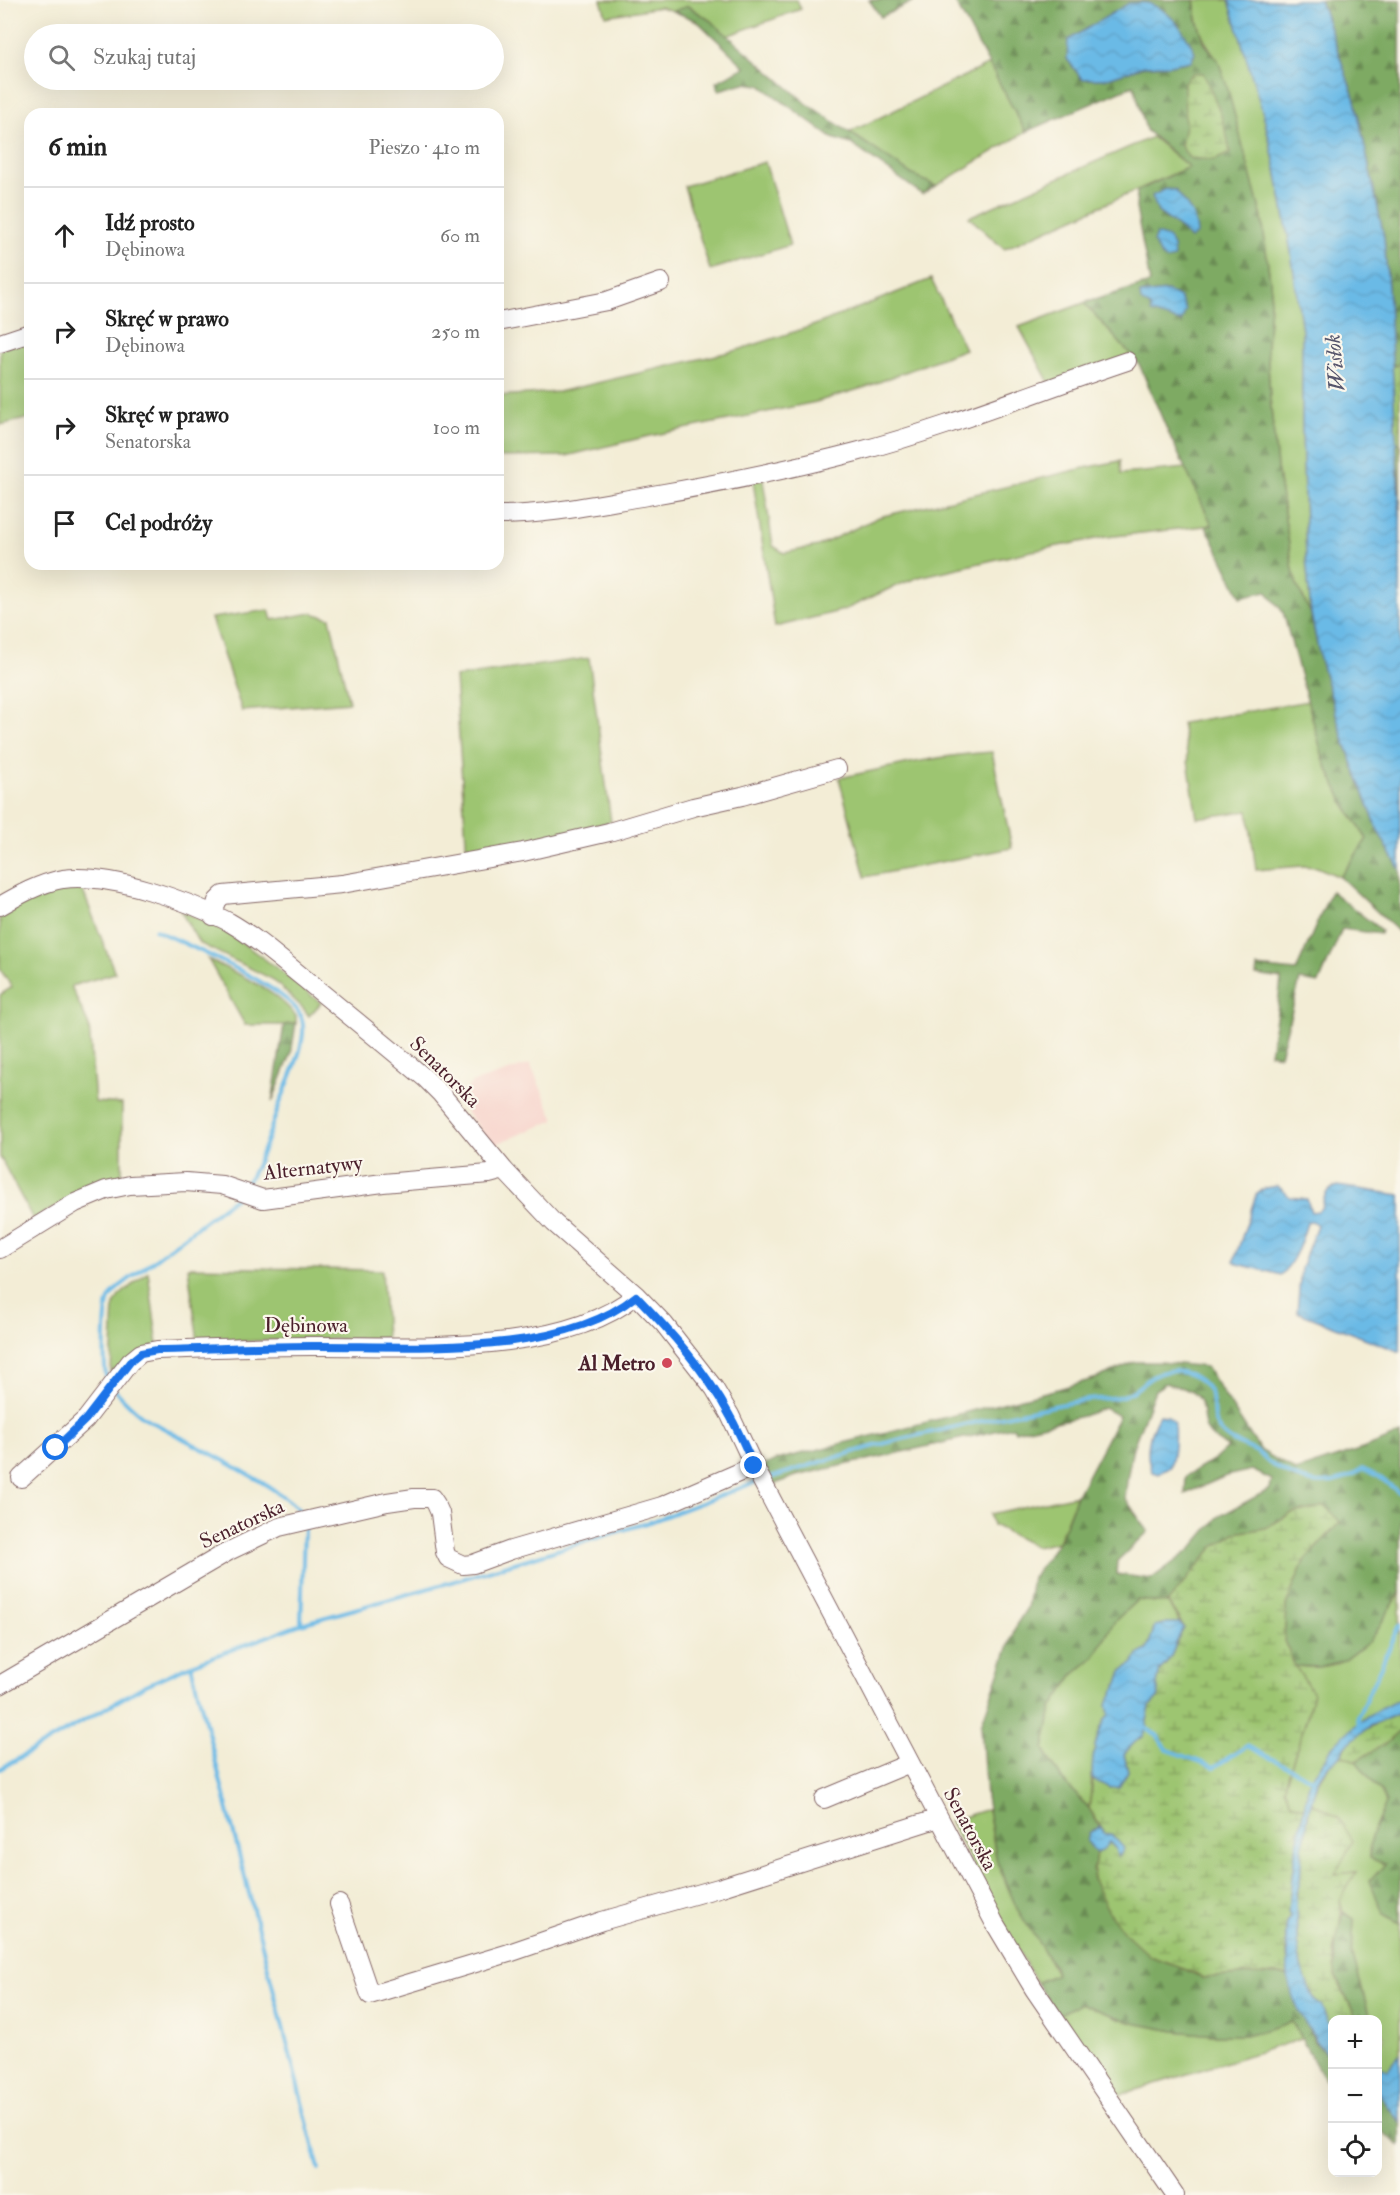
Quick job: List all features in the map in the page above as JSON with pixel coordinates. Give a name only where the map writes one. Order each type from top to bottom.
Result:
[{"type":"street","points":[[504,321],[607,301],[661,282]]},
{"type":"street","points":[[0,343],[24,335]]},
{"type":"street","points":[[504,516],[549,512],[761,475],[856,452],[932,429],[1127,361]]},
{"type":"street","points":[[213,916],[217,901],[223,895],[342,884],[523,852],[609,832],[837,769]]},
{"type":"street","name":"Senatorska","points":[[0,906],[47,883],[80,878],[140,888],[228,922],[264,946],[426,1078],[504,1170],[554,1223],[636,1296],[681,1344],[714,1388],[730,1415],[754,1466],[994,1922],[1034,1989],[1175,2195]]},
{"type":"street","name":"Alternatywy","points":[[0,1249],[75,1203],[106,1190],[130,1185],[186,1182],[222,1185],[263,1199],[348,1187],[489,1174],[504,1170]]},
{"type":"street","name":"Dębinowa","points":[[21,1478],[86,1419],[130,1362],[141,1353],[157,1350],[420,1346],[526,1340],[602,1316],[636,1296]]},
{"type":"street","name":"Senatorska","points":[[0,1685],[229,1551],[279,1527],[387,1502],[432,1498],[440,1513],[445,1552],[448,1558],[463,1565],[662,1506],[754,1466]]},
{"type":"street","points":[[824,1799],[910,1763]]},
{"type":"street","points":[[339,1904],[370,1995],[939,1818]]},
{"type":"shaded area","points":[[530,1064],[555,1120],[493,1145],[456,1100],[472,1083]]},
{"type":"green space","points":[[601,0],[797,0],[801,9],[727,36],[711,21],[688,6],[673,11],[660,7],[606,16]]},
{"type":"green space","points":[[869,0],[916,0],[881,17]]},
{"type":"green space","points":[[954,0],[1194,0],[1197,20],[1205,44],[1218,60],[1227,86],[1262,218],[1271,289],[1267,347],[1270,398],[1277,467],[1293,570],[1297,585],[1311,614],[1320,659],[1343,738],[1378,831],[1400,870],[1400,933],[1340,877],[1367,839],[1345,805],[1324,761],[1283,612],[1266,591],[1241,597],[1206,526],[1212,525],[1139,364],[1084,303],[1150,283],[1136,208],[1137,191],[1189,167],[1146,130],[1134,85],[1026,132]],"holes":[[[1195,52],[1191,61],[1144,66],[1105,79],[1082,79],[1067,59]],[[1174,190],[1190,239],[1181,229],[1158,212]],[[1167,291],[1181,322],[1150,307],[1140,294]]]},
{"type":"green space","points":[[1194,0],[1229,0],[1261,105],[1276,169],[1302,331],[1306,557],[1311,614],[1297,585],[1293,570],[1277,467],[1267,347],[1271,289],[1262,218],[1218,60],[1201,32]]},
{"type":"green space","points":[[1320,0],[1400,0],[1400,364],[1392,367],[1384,237],[1355,101]]},
{"type":"green space","points":[[688,6],[711,21],[806,103],[913,175],[936,186],[922,194],[851,144],[832,138],[760,85],[744,83],[719,90],[716,82],[745,67],[697,21],[673,11]]},
{"type":"green space","points":[[989,64],[1026,132],[936,186],[913,176],[850,132]]},
{"type":"green space","points":[[1193,73],[1203,73],[1226,132],[1230,153],[1215,160],[1189,158],[1181,146],[1185,126],[1184,82]]},
{"type":"green space","points":[[1152,137],[1189,167],[1004,249],[969,217]]},
{"type":"green space","points":[[765,162],[790,245],[710,270],[684,186]]},
{"type":"green space","points":[[931,279],[965,349],[866,387],[816,402],[645,437],[566,456],[504,457],[504,396],[558,392],[738,350],[815,325]]},
{"type":"green space","points":[[1084,303],[1132,356],[1050,384],[1019,327]]},
{"type":"green space","points":[[24,342],[24,419],[0,425],[0,349]]},
{"type":"green space","points":[[1400,364],[1400,519],[1392,367]]},
{"type":"green space","points":[[1120,461],[1121,474],[1186,468],[1213,525],[1106,537],[919,577],[844,610],[775,627],[753,481],[763,479],[773,546],[784,553],[818,546],[879,517]]},
{"type":"green space","points":[[269,610],[272,620],[312,613],[330,618],[349,702],[242,711],[211,618]]},
{"type":"green space","points":[[589,658],[611,822],[467,856],[455,677]]},
{"type":"green space","points":[[1308,701],[1324,761],[1345,805],[1367,839],[1340,877],[1317,867],[1256,870],[1248,811],[1197,818],[1182,723]]},
{"type":"green space","points":[[992,752],[1012,848],[865,877],[839,778],[934,759]]},
{"type":"green space","points":[[81,886],[115,973],[71,986],[89,1026],[95,1102],[122,1104],[122,1176],[100,1184],[33,1219],[0,1157],[0,995],[12,987],[0,969],[0,917],[39,896]]},
{"type":"green space","points":[[1331,891],[1381,930],[1380,934],[1342,929],[1319,983],[1300,980],[1280,1055],[1270,1053],[1281,979],[1256,975],[1257,967],[1296,971]]},
{"type":"green space","points":[[180,910],[226,931],[321,1003],[309,1016],[272,979],[199,943]]},
{"type":"green space","points":[[208,959],[255,983],[277,998],[296,1016],[296,1023],[245,1025]]},
{"type":"green space","points":[[296,1023],[291,1054],[272,1102],[284,1025]]},
{"type":"green space","points":[[188,1267],[382,1270],[386,1338],[198,1342]]},
{"type":"green space","points":[[148,1272],[158,1345],[111,1372],[114,1305],[119,1296]]},
{"type":"green space","points":[[1135,1362],[1161,1362],[1206,1367],[1260,1450],[1296,1471],[1400,1434],[1400,1593],[1370,1641],[1345,1660],[1319,1667],[1295,1666],[1284,1641],[1286,1605],[1304,1561],[1340,1522],[1290,1514],[1266,1528],[1235,1533],[1213,1548],[1168,1603],[1137,1600],[1114,1622],[1095,1656],[1073,1675],[1052,1708],[1044,1749],[1062,1780],[1089,1808],[1100,1827],[1090,1832],[1087,1841],[1096,1853],[1093,1880],[1178,1966],[1203,1978],[1249,1974],[1288,1975],[1294,1999],[1314,2040],[1328,2056],[1328,2082],[1321,2074],[1292,2022],[1249,2035],[1213,2035],[1133,2023],[1080,2003],[1058,2015],[1037,1983],[1056,1974],[1054,1967],[1017,1909],[997,1862],[986,1797],[981,1725],[1016,1625],[1027,1608],[1032,1578],[1060,1539],[1077,1495],[1119,1416],[1104,1408],[1083,1416],[1015,1431],[1013,1427],[796,1476],[773,1485],[763,1466],[776,1460],[1097,1378]],"holes":[[[1166,1383],[1184,1388],[1199,1400],[1205,1427],[1209,1434],[1216,1441],[1228,1447],[1215,1459],[1186,1476],[1185,1494],[1226,1476],[1252,1470],[1272,1480],[1270,1489],[1218,1517],[1190,1550],[1151,1579],[1116,1574],[1117,1561],[1148,1532],[1125,1498],[1133,1447],[1155,1390]]]},
{"type":"green space","points":[[1077,1495],[1058,1542],[1036,1547],[993,1525],[990,1514]]},
{"type":"green space","points":[[1325,1506],[1340,1522],[1304,1561],[1286,1605],[1284,1641],[1295,1666],[1313,1693],[1284,1788],[1291,1803],[1305,1808],[1294,1860],[1288,1910],[1290,1918],[1286,1929],[1288,1975],[1249,1974],[1203,1978],[1150,1956],[1124,1932],[1110,1914],[1093,1880],[1096,1853],[1103,1850],[1109,1842],[1115,1848],[1118,1857],[1123,1848],[1111,1834],[1105,1834],[1089,1808],[1093,1780],[1111,1788],[1128,1772],[1124,1754],[1144,1736],[1150,1706],[1159,1696],[1157,1684],[1160,1670],[1171,1656],[1184,1627],[1168,1602],[1213,1548],[1235,1533],[1266,1528],[1290,1514]]},
{"type":"green space","points":[[1400,1593],[1400,1699],[1354,1727],[1332,1747],[1308,1787],[1305,1808],[1291,1803],[1284,1788],[1313,1693],[1295,1666],[1319,1667],[1347,1658],[1358,1650],[1377,1629]]},
{"type":"green space","points":[[1137,1600],[1168,1603],[1180,1623],[1155,1626],[1147,1650],[1138,1655],[1133,1663],[1122,1671],[1107,1704],[1109,1714],[1098,1735],[1095,1747],[1089,1808],[1062,1780],[1044,1749],[1052,1708],[1073,1675],[1095,1656],[1114,1622]]},
{"type":"green space","points":[[1400,1713],[1400,1729],[1383,1745],[1356,1761],[1341,1755],[1345,1747],[1358,1734]]},
{"type":"green space","points":[[1400,1729],[1400,1923],[1383,1914],[1370,1881],[1385,1864],[1370,1858],[1371,1837],[1386,1803],[1381,1792],[1356,1761],[1383,1745]]},
{"type":"green space","points":[[1341,1755],[1356,1761],[1381,1792],[1386,1803],[1371,1837],[1370,1858],[1385,1864],[1383,1914],[1400,1923],[1400,2055],[1388,2071],[1382,2069],[1384,2038],[1382,2015],[1370,2015],[1368,2011],[1352,1953],[1354,1919],[1343,1912],[1340,1901],[1356,1872],[1335,1875],[1338,1817],[1311,1802],[1322,1775]]},
{"type":"green space","points":[[1311,1802],[1338,1817],[1353,1841],[1335,1874],[1356,1872],[1340,1901],[1341,1910],[1334,1963],[1339,1983],[1355,2015],[1328,2015],[1328,2022],[1322,2006],[1315,2001],[1301,1967],[1297,1941],[1296,1893],[1300,1883],[1302,1848]]},
{"type":"green space","points":[[988,1809],[997,1862],[1056,1974],[1037,1983],[1009,1935],[950,1821]]},
{"type":"green space","points":[[1343,1912],[1354,1919],[1352,1953],[1370,2015],[1355,2015],[1334,1971],[1336,1939]]},
{"type":"green space","points":[[1080,2003],[1133,2023],[1213,2035],[1249,2035],[1292,2022],[1301,2039],[1116,2096],[1058,2015]]},
{"type":"green space","points":[[1382,2098],[1400,2123],[1400,2146],[1382,2131]]},
{"type":"water","name":"Wisłok","points":[[1229,0],[1320,0],[1355,100],[1384,237],[1400,519],[1400,870],[1378,831],[1343,738],[1320,659],[1311,614],[1306,557],[1302,331],[1276,169],[1264,117]]},
{"type":"water","points":[[1129,3],[1148,3],[1170,16],[1187,37],[1195,52],[1191,61],[1144,66],[1105,79],[1082,79],[1067,59],[1068,40]]},
{"type":"water","points":[[1166,189],[1175,190],[1193,215],[1197,234],[1190,239],[1181,229],[1158,212],[1152,196]]},
{"type":"water","points":[[1156,234],[1169,238],[1173,246],[1174,258],[1166,260],[1160,254],[1153,242]]},
{"type":"water","points":[[1167,291],[1180,298],[1186,310],[1181,322],[1151,313],[1150,307],[1141,301],[1140,294]]},
{"type":"water","points":[[1278,1186],[1290,1197],[1307,1199],[1311,1212],[1318,1211],[1322,1207],[1326,1194],[1338,1186],[1400,1195],[1400,1352],[1297,1312],[1301,1268],[1317,1225],[1312,1221],[1307,1223],[1294,1257],[1281,1275],[1234,1261],[1256,1195],[1265,1188]]},
{"type":"water","points":[[1159,1415],[1168,1416],[1174,1422],[1174,1439],[1170,1467],[1158,1474],[1152,1472],[1148,1451],[1150,1436]]},
{"type":"water","points":[[1180,1623],[1184,1627],[1171,1656],[1160,1670],[1157,1684],[1159,1696],[1150,1706],[1144,1736],[1124,1754],[1128,1772],[1119,1787],[1111,1788],[1093,1780],[1092,1772],[1098,1737],[1109,1714],[1107,1704],[1122,1671],[1133,1663],[1138,1655],[1147,1650],[1155,1626]]},
{"type":"water","points":[[1400,1699],[1400,1713],[1370,1726],[1344,1747],[1341,1755],[1326,1768],[1317,1781],[1308,1814],[1302,1848],[1300,1883],[1296,1893],[1297,1941],[1301,1967],[1315,2001],[1322,2006],[1328,2022],[1328,2056],[1304,2022],[1290,1987],[1286,1933],[1290,1918],[1288,1910],[1294,1860],[1308,1787],[1313,1775],[1332,1747],[1367,1716]]},
{"type":"water","points":[[1100,1827],[1105,1834],[1111,1834],[1124,1848],[1118,1857],[1115,1848],[1109,1842],[1103,1850],[1096,1853],[1087,1841],[1090,1832]]},
{"type":"water","points":[[1400,2055],[1400,2123],[1382,2098],[1382,2068],[1388,2070]]},
{"type":"waterway","points":[[155,930],[260,982],[295,1007],[302,1019],[303,1038],[297,1059],[260,1156],[244,1186]]},
{"type":"waterway","points":[[108,1382],[105,1367],[105,1343],[107,1309],[111,1296],[119,1287],[236,1197]]},
{"type":"waterway","points":[[766,1479],[906,1438],[1079,1401],[1119,1397],[1134,1391],[1152,1377],[1166,1371],[1175,1371],[1189,1374],[1205,1385],[1213,1403],[1215,1423],[1223,1433],[1257,1452],[1282,1471],[1316,1483],[1328,1483],[1339,1481],[1362,1469],[1378,1476],[1400,1493]]},
{"type":"waterway","points":[[115,1390],[142,1416],[257,1479],[296,1507],[303,1517]]},
{"type":"waterway","points":[[0,1769],[144,1686],[191,1665],[301,1624],[455,1581],[653,1521],[756,1482]]},
{"type":"waterway","points":[[301,1624],[304,1528]]},
{"type":"waterway","points":[[1359,1728],[1358,1716],[1400,1625]]},
{"type":"waterway","points":[[191,1665],[319,2169]]},
{"type":"waterway","points":[[1145,1728],[1157,1735],[1166,1749],[1214,1767],[1247,1746],[1313,1780]]},
{"type":"place","name":"Al Metro","points":[[667,1363]]},
{"type":"route","points":[[56,1448],[86,1419],[130,1362],[141,1353],[157,1350],[420,1346],[526,1340],[602,1316],[636,1296],[681,1344],[714,1388],[730,1415],[754,1466]]}]
